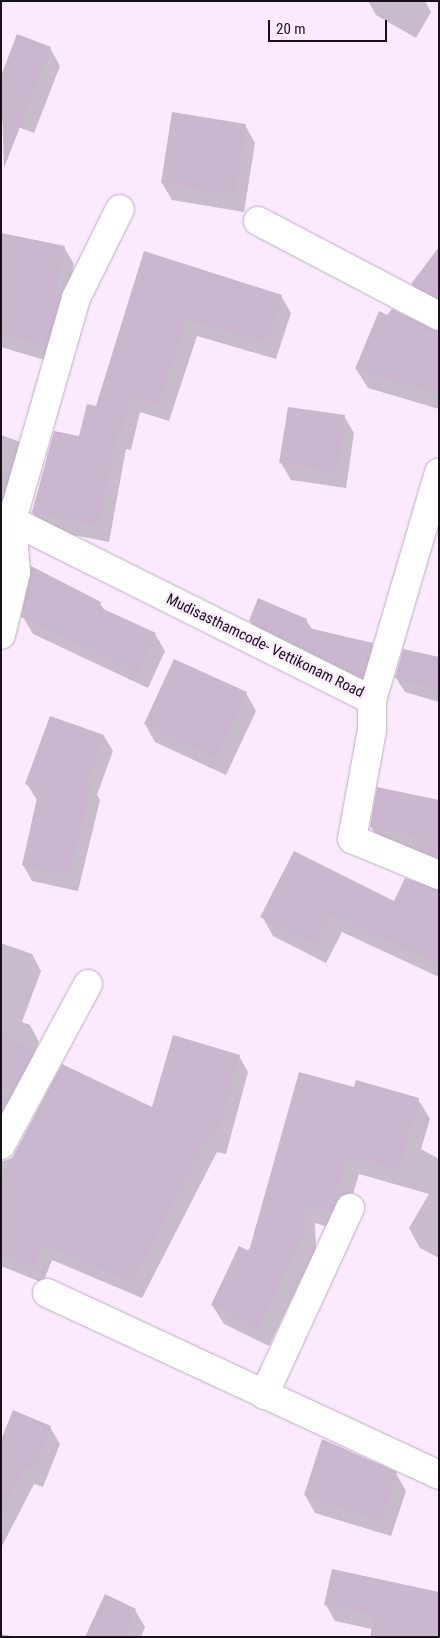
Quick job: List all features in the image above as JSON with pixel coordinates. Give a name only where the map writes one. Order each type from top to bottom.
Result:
[{"type":"street","points":[[1,636],[16,573],[7,517],[76,298],[120,209]]},
{"type":"street","points":[[258,221],[439,316]]},
{"type":"street","points":[[372,700],[439,473]]},
{"type":"street","name":"Mudisasthamcode- Vettikonam Road","points":[[7,517],[372,700],[372,730],[352,839],[439,875]]},
{"type":"street","points":[[1,1145],[88,984]]},
{"type":"street","points":[[264,1395],[350,1208]]},
{"type":"street","points":[[47,1293],[439,1475]]},
{"type":"building","points":[[17,34],[51,47],[4,168],[1,76]]},
{"type":"building","points":[[172,112],[246,124],[235,195],[161,183]]},
{"type":"building","points":[[1,233],[65,246],[55,294],[60,295],[46,346],[1,333]]},
{"type":"building","points":[[439,247],[439,298],[411,284]]},
{"type":"building","points":[[144,251],[282,295],[267,342],[187,320],[159,404],[131,395],[122,434],[117,432],[99,526],[32,513],[54,431],[79,436],[87,404],[96,406]]},
{"type":"building","points":[[392,309],[439,331],[439,394],[355,369],[379,311],[387,315]]},
{"type":"building","points":[[288,407],[345,415],[337,471],[279,463]]},
{"type":"building","points":[[31,566],[101,602],[99,607],[156,633],[138,672],[21,617]]},
{"type":"building","points":[[258,598],[307,619],[304,627],[373,643],[361,677],[249,621]]},
{"type":"building","points":[[403,649],[439,657],[439,690],[395,678]]},
{"type":"building","points":[[174,659],[247,692],[216,758],[144,724]]},
{"type":"building","points":[[50,716],[104,735],[88,781],[92,783],[69,876],[22,865],[39,789],[25,784]]},
{"type":"building","points":[[377,787],[439,800],[439,858],[417,849],[422,838],[370,827]]},
{"type":"building","points":[[294,851],[394,901],[405,878],[439,890],[439,964],[331,914],[315,944],[260,917]]},
{"type":"building","points":[[173,1035],[240,1055],[216,1138],[208,1136],[132,1282],[43,1244],[34,1267],[1,1254],[1,1179],[62,1064],[152,1107]]},
{"type":"building","points":[[1,1036],[34,1051],[13,1090],[1,1085]]},
{"type":"building","points":[[299,1072],[354,1087],[356,1080],[419,1098],[399,1170],[348,1155],[331,1212],[305,1205],[306,1229],[258,1328],[211,1305],[239,1246],[249,1251]]},
{"type":"building","points":[[13,1410],[51,1426],[33,1470],[24,1467],[1,1512],[1,1440]]},
{"type":"building","points":[[322,1439],[397,1472],[381,1520],[304,1495]]},
{"type":"building","points":[[332,1569],[439,1592],[439,1637],[370,1637],[374,1615],[324,1605]]},
{"type":"building","points":[[105,1594],[136,1609],[123,1637],[85,1637]]}]
